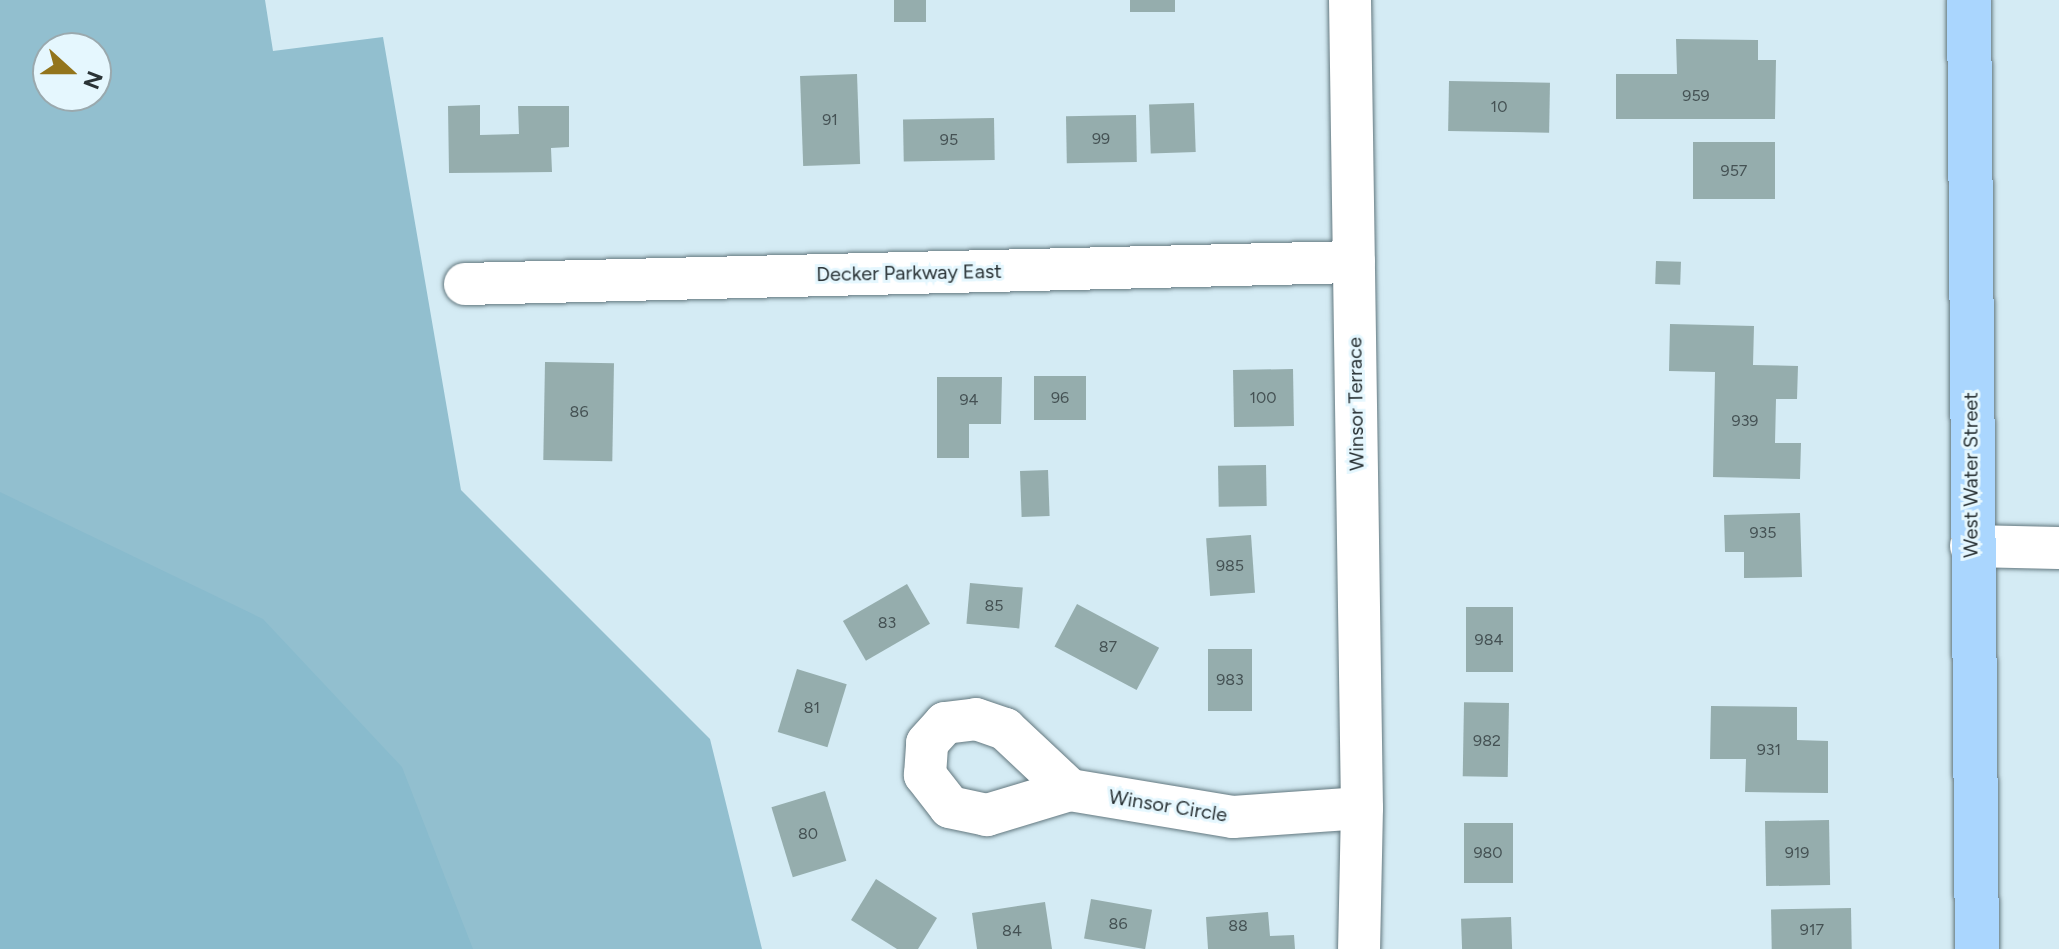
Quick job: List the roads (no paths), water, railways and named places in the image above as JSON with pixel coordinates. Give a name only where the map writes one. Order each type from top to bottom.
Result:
[{"type":"main road","name":"West Water Street","points":[[1969,0],[1971,546],[1977,949]]},
{"type":"street","name":"Winsor Terrace","points":[[1350,0],[1362,808],[1359,949]]},
{"type":"street","name":"Decker Parkway East","points":[[465,284],[1354,262]]},
{"type":"street","points":[[1971,546],[2059,548]]},
{"type":"street","name":"Winsor Circle","points":[[1070,790],[1233,817],[1362,808]]}]
